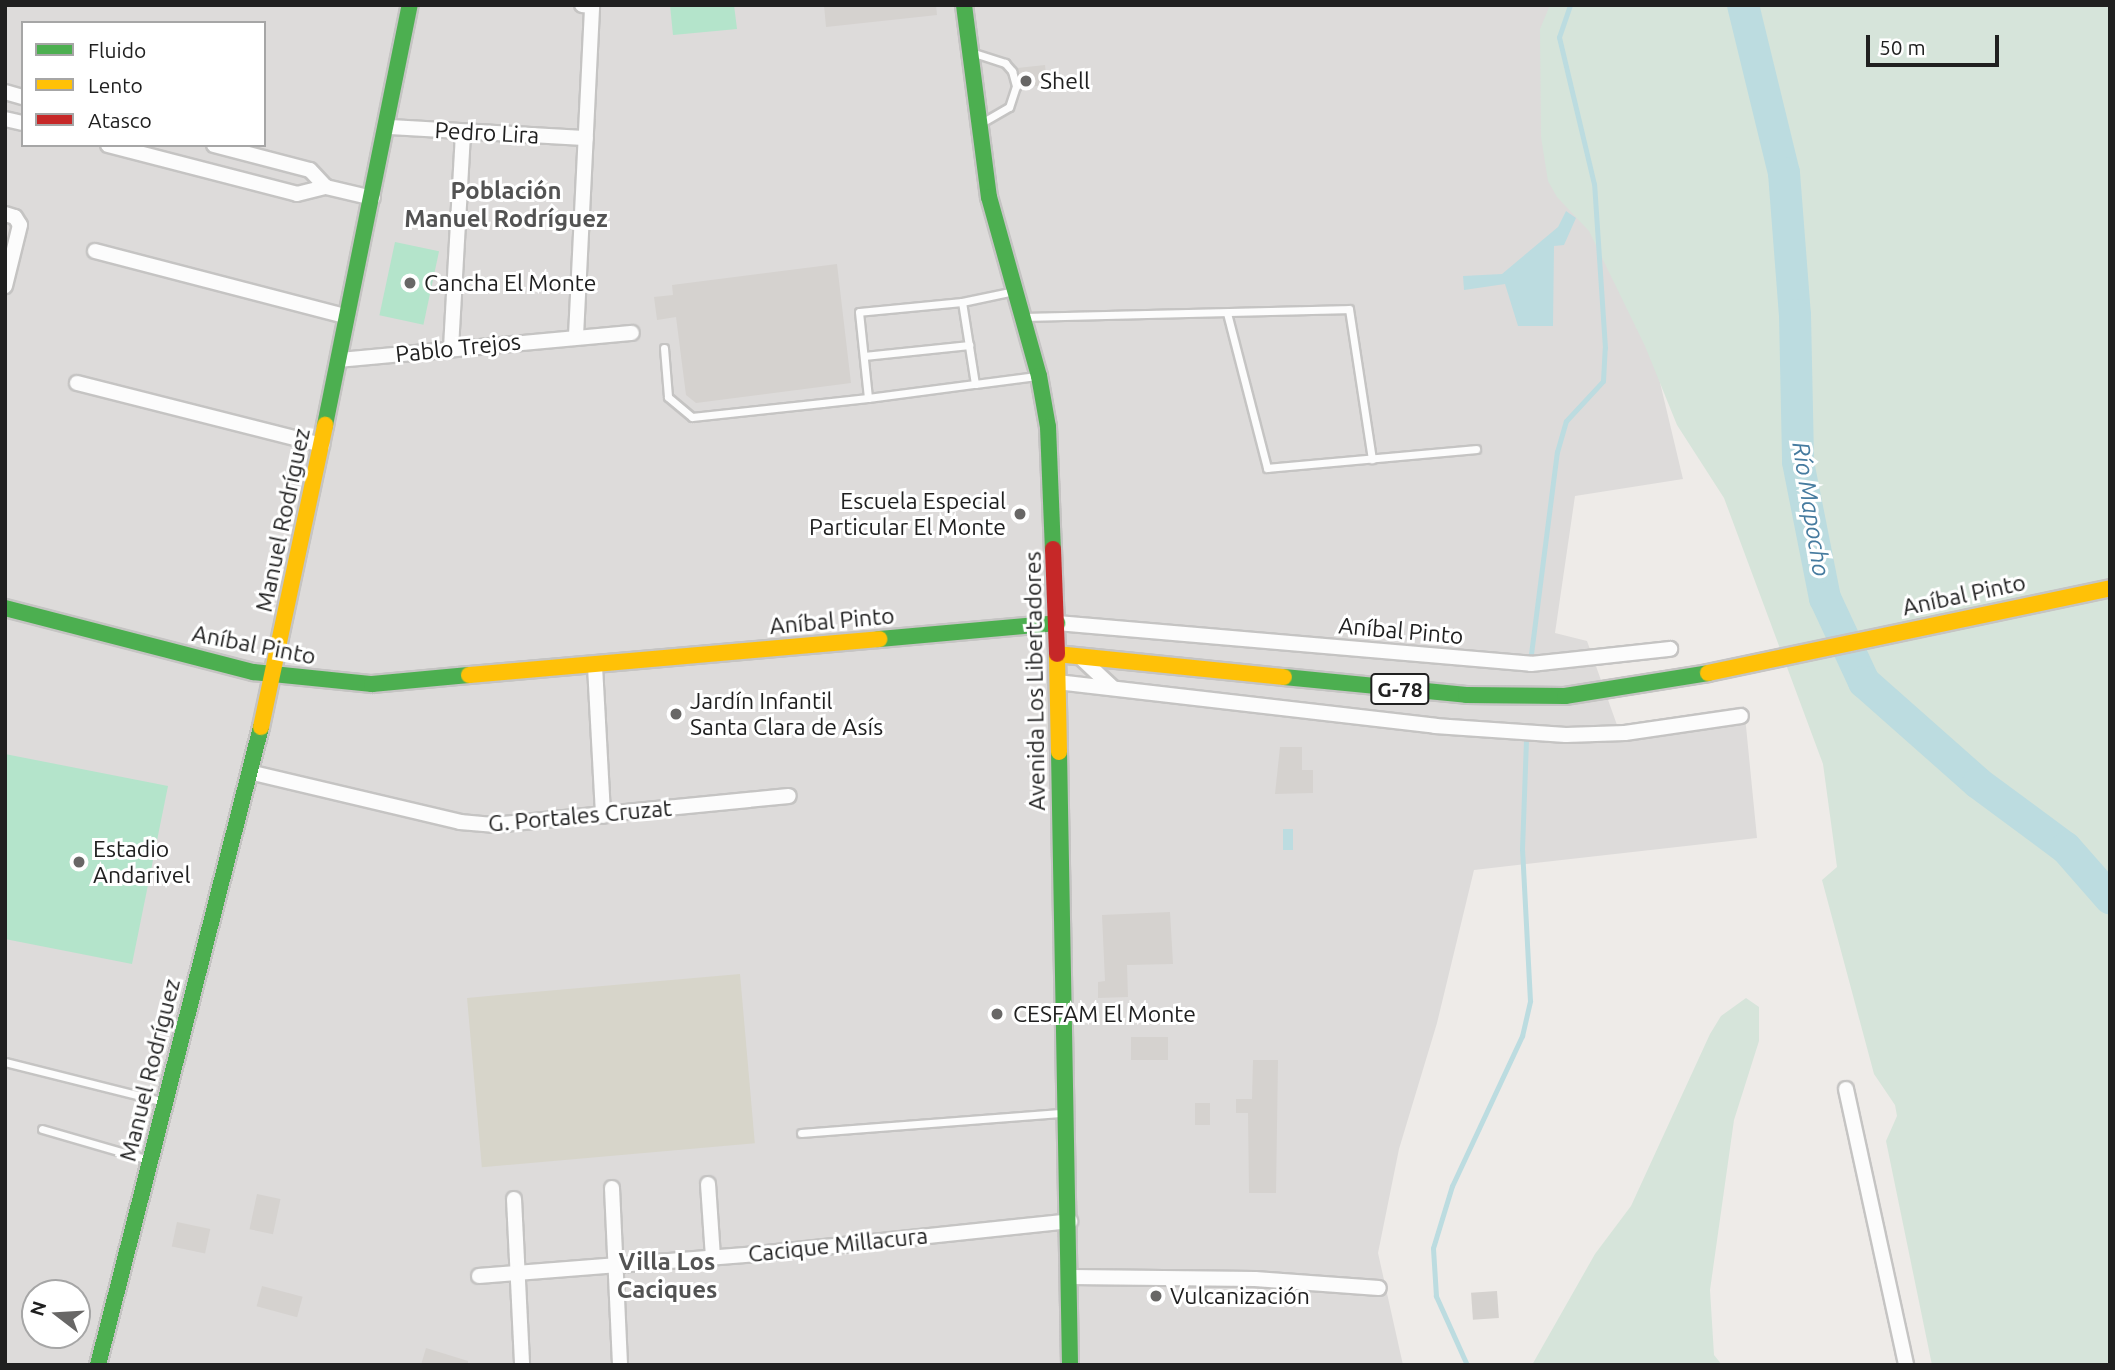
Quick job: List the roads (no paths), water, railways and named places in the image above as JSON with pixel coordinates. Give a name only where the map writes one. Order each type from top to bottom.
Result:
[{"type":"street","name":"Manuel Rodríguez","points":[[98,1365],[274,676],[388,127],[410,5]]},
{"type":"street","points":[[576,336],[592,6],[582,5]]},
{"type":"street","name":"Avenida Los Libertadores","points":[[964,5],[977,125],[989,197],[1039,376],[1052,456],[1068,1112],[1070,1365]]},
{"type":"street","name":"Pedro Lira","points":[[388,127],[586,138]]},
{"type":"street","points":[[451,348],[463,132]]},
{"type":"street","points":[[116,147],[296,194],[326,187],[373,198]]},
{"type":"street","points":[[222,147],[310,170],[326,187]]},
{"type":"street","points":[[5,214],[15,217],[20,225],[5,286]]},
{"type":"street","points":[[95,251],[348,317]]},
{"type":"street","name":"Pablo Trejos","points":[[339,360],[576,336],[632,333]]},
{"type":"street","points":[[77,383],[322,445]]},
{"type":"street","name":"Aníbal Pinto","points":[[1057,654],[1523,697],[1607,692],[2110,588]]},
{"type":"street","name":"Aníbal Pinto","points":[[5,608],[274,676],[398,683],[1056,623],[1531,664],[1670,649]]},
{"type":"street","points":[[1079,656],[1113,688]]},
{"type":"street","points":[[595,666],[603,816]]},
{"type":"street","points":[[1058,682],[1435,726],[1566,735],[1625,733],[1741,716]]},
{"type":"street","name":"G. Portales Cruzat","points":[[249,772],[468,823],[603,816],[789,796]]},
{"type":"street","points":[[1846,1089],[1906,1365]]},
{"type":"street","points":[[708,1184],[713,1258]]},
{"type":"street","points":[[612,1188],[620,1365]]},
{"type":"street","points":[[514,1199],[522,1365]]},
{"type":"street","name":"Cacique Millacura","points":[[479,1276],[713,1258],[1070,1221]]},
{"type":"street","points":[[1071,1277],[1255,1279],[1379,1288]]},
{"type":"lane","points":[[969,51],[1004,63],[1014,75],[1016,86],[1009,107],[977,125]]},
{"type":"lane","points":[[868,398],[859,312],[962,302],[1015,291]]},
{"type":"lane","points":[[962,302],[975,384]]},
{"type":"lane","points":[[1023,317],[1349,309],[1372,458]]},
{"type":"lane","points":[[1227,313],[1267,468],[1476,449]]},
{"type":"lane","points":[[863,356],[969,345]]},
{"type":"lane","points":[[664,348],[668,397],[692,417],[1039,376]]},
{"type":"lane","points":[[5,1062],[165,1102]]},
{"type":"lane","points":[[801,1133],[1068,1112]]},
{"type":"lane","points":[[42,1129],[150,1160]]},
{"type":"water","points":[[1566,211],[1576,218],[1564,245],[1554,246],[1553,326],[1518,326],[1505,284],[1464,290],[1463,276],[1502,274],[1558,227]]},
{"type":"water","points":[[1283,829],[1293,829],[1293,850],[1283,850]]},
{"type":"waterway","points":[[1531,654],[1557,452],[1566,421],[1603,381],[1605,348],[1594,184],[1559,37],[1570,5]]},
{"type":"waterway","name":"Río Mapocho","points":[[1743,5],[1784,173],[1795,315],[1798,462],[1825,598],[1864,682],[1978,783],[2066,848],[2110,898]]},
{"type":"waterway","points":[[1467,1365],[1436,1296],[1433,1248],[1452,1186],[1522,1036],[1530,1001],[1522,849],[1526,741]]},
{"type":"place","name":"Shell","points":[[1026,81]]},
{"type":"place","name":"Cancha El Monte","points":[[410,283]]},
{"type":"place","name":"Escuela Especial Particular El Monte","points":[[1020,514]]},
{"type":"place","name":"Jardín Infantil Santa Clara de Asís","points":[[676,714]]},
{"type":"place","name":"Estadio Andarivel","points":[[79,862]]},
{"type":"place","name":"CESFAM El Monte","points":[[997,1014]]},
{"type":"place","name":"Vulcanización","points":[[1156,1296]]},
{"type":"district","name":"Población Manuel Rodríguez","points":[[506,205]]},
{"type":"district","name":"Villa Los Caciques","points":[[667,1276]]}]
